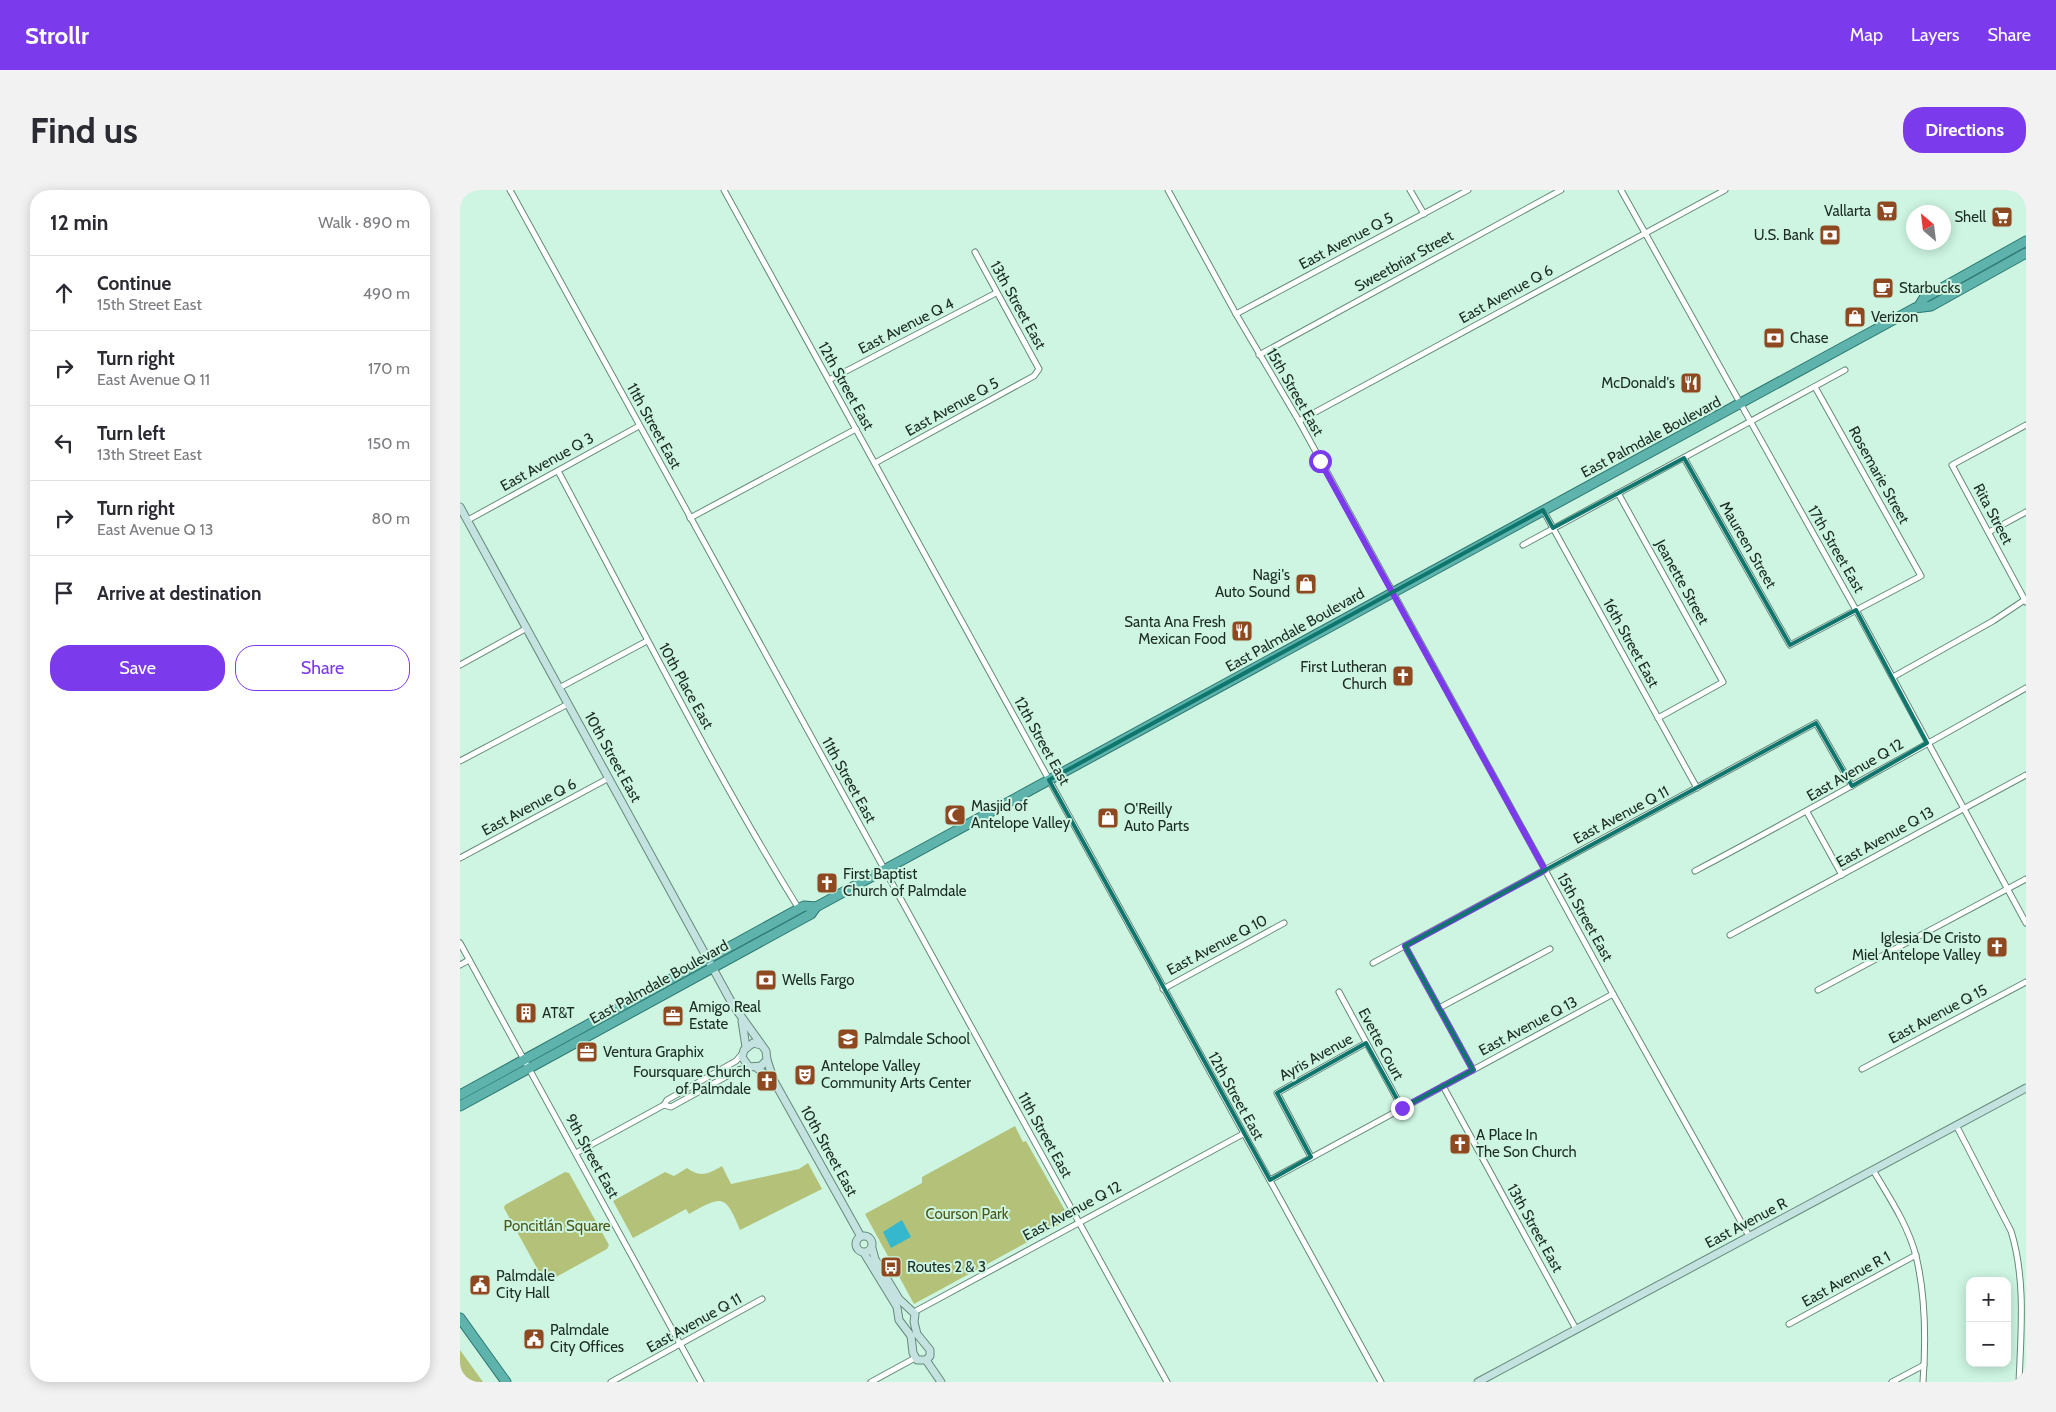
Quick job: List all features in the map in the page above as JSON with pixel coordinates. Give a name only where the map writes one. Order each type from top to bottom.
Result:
[{"type":"highway","name":"East Palmdale Boulevard","points":[[460,1106],[811,914],[816,907],[884,869],[1918,306],[1924,298],[2026,241]]},
{"type":"highway","name":"East Palmdale Boulevard","points":[[1918,306],[1930,306],[2026,253]]},
{"type":"highway","points":[[1948,297],[1953,288],[1984,269],[1986,264]]},
{"type":"highway","name":"East Palmdale Boulevard","points":[[460,1095],[709,960],[804,906],[816,907]]},
{"type":"highway","points":[[460,1318],[506,1382]]},
{"type":"main road","name":"10th Street East","points":[[460,507],[742,1021],[761,1045]]},
{"type":"main road","name":"10th Street East","points":[[742,1021],[744,1050]]},
{"type":"main road","points":[[753,1043],[761,1045],[766,1052],[767,1060],[754,1068],[743,1061],[744,1050],[753,1043]]},
{"type":"main road","name":"10th Street East","points":[[767,1060],[774,1081],[860,1235]]},
{"type":"main road","name":"10th Street East","points":[[754,1068],[774,1081]]},
{"type":"main road","name":"East Avenue R","points":[[1478,1382],[2026,1088]]},
{"type":"main road","points":[[860,1235],[868,1237],[872,1248],[875,1259],[910,1310],[917,1334],[930,1350],[930,1356],[926,1360],[920,1361],[915,1358],[912,1336],[899,1320],[897,1307],[864,1253],[860,1251],[856,1242],[860,1235]]},
{"type":"main road","points":[[864,1253],[872,1248]]},
{"type":"main road","points":[[899,1314],[910,1310]]},
{"type":"main road","points":[[903,1324],[909,1325],[914,1322]]},
{"type":"main road","points":[[914,1348],[918,1344],[924,1344]]},
{"type":"main road","points":[[926,1360],[941,1382]]},
{"type":"street","name":"11th Street East","points":[[510,190],[1167,1382]]},
{"type":"street","name":"12th Street East","points":[[724,190],[1381,1382]]},
{"type":"street","name":"15th Street East","points":[[1168,190],[1259,355],[1299,421],[1613,994],[1749,1236]]},
{"type":"street","points":[[1410,190],[1424,214]]},
{"type":"street","name":"East Avenue Q 5","points":[[1236,314],[1468,190]]},
{"type":"street","name":"Sweetbriar Street","points":[[1259,355],[1561,190]]},
{"type":"street","name":"17th Street East","points":[[1621,190],[1856,610],[2026,923]]},
{"type":"street","name":"East Avenue Q 6","points":[[1299,421],[1725,190]]},
{"type":"street","name":"13th Street East","points":[[975,252],[1039,369]]},
{"type":"street","name":"East Avenue Q 4","points":[[829,380],[996,293]]},
{"type":"street","name":"East Avenue Q 5","points":[[874,463],[1034,376],[1039,369]]},
{"type":"street","points":[[1523,545],[1845,370]]},
{"type":"street","name":"Rosemarie Street","points":[[1815,387],[1921,576],[1856,610]]},
{"type":"street","name":"Rita Street","points":[[2026,425],[1952,465],[2026,600]]},
{"type":"street","name":"East Avenue Q 3","points":[[468,520],[639,426]]},
{"type":"street","points":[[690,518],[856,429]]},
{"type":"street","name":"Maureen Street","points":[[1684,458],[1790,645],[1856,610]]},
{"type":"street","name":"10th Place East","points":[[558,472],[630,604],[647,641],[770,863],[799,909]]},
{"type":"street","name":"Jeanette Street","points":[[1618,493],[1723,682],[1658,718]]},
{"type":"street","name":"16th Street East","points":[[1543,510],[1697,788]]},
{"type":"street","points":[[1989,532],[2026,512]]},
{"type":"street","points":[[1893,677],[1993,621],[2026,600]]},
{"type":"street","points":[[460,665],[527,628]]},
{"type":"street","points":[[559,688],[647,641]]},
{"type":"street","name":"East Avenue Q 12","points":[[1695,871],[1807,812],[2026,688]]},
{"type":"street","points":[[460,761],[568,704]]},
{"type":"street","name":"East Avenue Q 11","points":[[1374,963],[1816,723],[1852,786]]},
{"type":"street","name":"East Avenue Q 13","points":[[1730,935],[2026,775]]},
{"type":"street","name":"East Avenue Q 6","points":[[460,858],[609,778]]},
{"type":"street","points":[[1807,812],[1842,875]]},
{"type":"street","points":[[1818,990],[2026,879]]},
{"type":"street","name":"East Avenue Q 10","points":[[1163,989],[1284,924]]},
{"type":"street","name":"9th Street East","points":[[460,944],[701,1382]]},
{"type":"street","points":[[1405,946],[1473,1070]]},
{"type":"street","points":[[1439,1008],[1550,950]]},
{"type":"street","points":[[460,965],[469,960]]},
{"type":"street","name":"East Avenue Q 15","points":[[1862,1069],[2026,982]]},
{"type":"street","name":"Evette Court","points":[[1339,992],[1402,1108]]},
{"type":"street","name":"East Avenue Q 13","points":[[1270,1180],[1613,994]]},
{"type":"street","name":"Ayris Avenue","points":[[1312,1157],[1277,1093],[1366,1043]]},
{"type":"street","points":[[576,1153],[664,1105],[667,1100],[736,1061],[744,1050]]},
{"type":"street","points":[[664,1105],[670,1107],[738,1070],[754,1068]]},
{"type":"street","name":"13th Street East","points":[[1443,1086],[1576,1329]]},
{"type":"street","points":[[1956,1125],[2011,1231],[2016,1246],[2024,1317],[2019,1382]]},
{"type":"street","name":"East Avenue Q 12","points":[[910,1310],[1243,1134]]},
{"type":"street","points":[[1873,1170],[1903,1222],[1916,1255],[1924,1305],[1923,1382]]},
{"type":"street","name":"East Avenue R 1","points":[[1789,1324],[1916,1255]]},
{"type":"street","name":"East Avenue Q 11","points":[[611,1382],[762,1300]]},
{"type":"street","points":[[871,1382],[915,1358]]},
{"type":"street","points":[[1892,1382],[1924,1365]]},
{"type":"highlighted area","points":[[1684,458],[1790,645],[1856,610],[1927,743],[1852,786],[1816,723],[1405,946],[1473,1070],[1402,1108],[1366,1043],[1277,1093],[1311,1157],[1270,1180],[1049,780],[1543,510],[1553,528]]},
{"type":"green space","name":"Courson Park","points":[[1015,1126],[1023,1142],[1026,1141],[1067,1214],[1066,1221],[914,1304],[865,1214],[922,1183],[922,1177]]},
{"type":"green space","points":[[808,1163],[822,1189],[740,1230],[726,1204],[716,1201],[689,1214],[686,1209],[633,1238],[613,1201],[665,1172],[674,1176],[687,1168],[696,1173],[705,1174],[722,1166],[731,1184],[799,1169]]},
{"type":"green space","name":"Poncitlán Square","points":[[565,1172],[569,1173],[609,1245],[607,1249],[547,1282],[544,1281],[504,1208],[505,1205]]},
{"type":"green space","points":[[460,1350],[483,1382],[460,1382]]},
{"type":"water","points":[[902,1220],[911,1237],[891,1248],[883,1232]]},
{"type":"place","name":"Vallarta","points":[[1887,211]]},
{"type":"place","name":"Shell","points":[[2002,217]]},
{"type":"place","name":"U.S. Bank","points":[[1830,235]]},
{"type":"place","name":"Starbucks","points":[[1883,288]]},
{"type":"place","name":"Verizon","points":[[1855,317]]},
{"type":"place","name":"Chase","points":[[1774,338]]},
{"type":"place","name":"McDonald's","points":[[1691,383]]},
{"type":"place","name":"Nagi's Auto Sound","points":[[1306,584]]},
{"type":"place","name":"Santa Ana Fresh Mexican Food","points":[[1242,631]]},
{"type":"place","name":"First Lutheran Church","points":[[1403,676]]},
{"type":"place","name":"Masjid of Antelope Valley","points":[[955,815]]},
{"type":"place","name":"O'Reilly Auto Parts","points":[[1108,818]]},
{"type":"place","name":"First Baptist Church of Palmdale","points":[[827,883]]},
{"type":"place","name":"Iglesia De Cristo Miel Antelope Valley","points":[[1997,947]]},
{"type":"place","name":"Wells Fargo","points":[[766,980]]},
{"type":"place","name":"AT&T","points":[[526,1013]]},
{"type":"place","name":"Amigo Real Estate","points":[[673,1016]]},
{"type":"place","name":"Palmdale School","points":[[848,1039]]},
{"type":"place","name":"Ventura Graphix","points":[[587,1052]]},
{"type":"place","name":"Antelope Valley Community Arts Center","points":[[805,1075]]},
{"type":"place","name":"Foursquare Church of Palmdale","points":[[767,1081]]},
{"type":"place","name":"A Place In The Son Church","points":[[1460,1144]]},
{"type":"place","name":"Routes 2 & 3","points":[[891,1267]]},
{"type":"place","name":"Palmdale City Hall","points":[[480,1285]]},
{"type":"place","name":"Palmdale City Offices","points":[[534,1339]]},
{"type":"route","points":[[1320,461],[1545,870],[1405,946],[1473,1070],[1402,1108]]}]
